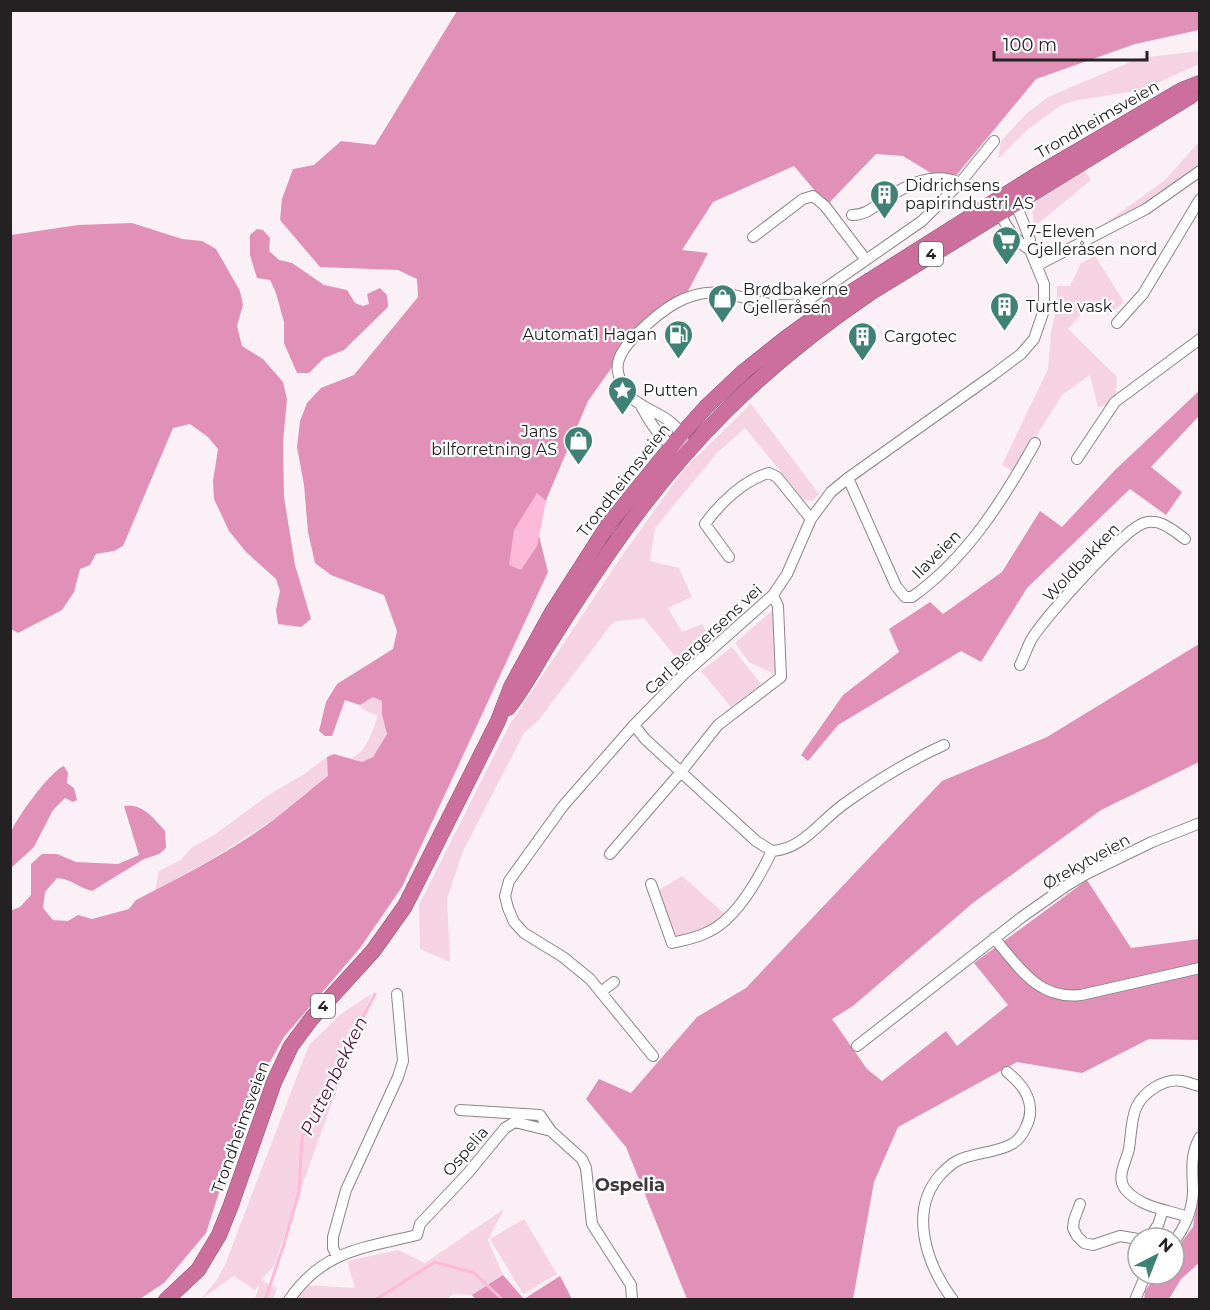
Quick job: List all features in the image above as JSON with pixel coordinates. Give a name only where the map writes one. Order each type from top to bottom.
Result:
[{"type":"highway","name":"Trondheimsveien","points":[[498,721],[520,693],[562,622],[633,518],[687,452],[745,390],[820,328],[878,288],[1000,212],[1007,200],[1097,139],[1182,90],[1200,83]]},
{"type":"highway","name":"Trondheimsveien","points":[[166,1299],[191,1278],[212,1249],[231,1205],[274,1082],[291,1046],[312,1018],[373,951],[405,906],[498,721],[511,687],[567,587],[608,525],[677,440],[706,407],[742,373],[786,338],[864,283],[1188,99],[1200,88]]},
{"type":"street","points":[[687,452],[657,412],[631,399],[621,383],[618,372],[620,358],[630,341],[664,310],[682,299],[711,292],[724,293],[768,305],[800,304],[807,301],[922,221],[960,183],[994,141]]},
{"type":"street","points":[[1038,265],[1146,209],[1200,171]]},
{"type":"street","points":[[852,214],[863,215],[904,188],[925,180],[942,177],[960,183]]},
{"type":"street","points":[[753,237],[803,199],[813,196],[825,206],[866,260]]},
{"type":"street","points":[[1117,323],[1143,294],[1200,199]]},
{"type":"street","name":"Carl Bergersens vei","points":[[653,1056],[602,992],[579,969],[524,933],[514,922],[505,896],[508,881],[563,806],[634,726],[684,674],[772,595],[787,574],[811,519],[831,492],[1021,354],[1034,339],[1044,309],[1044,284],[1030,250],[1030,240],[1022,218],[1007,200]]},
{"type":"street","name":"Carl Bergersens vei","points":[[1000,212],[1020,244],[1030,250]]},
{"type":"street","points":[[1077,459],[1115,402],[1200,339]]},
{"type":"street","name":"Ilaveien","points":[[848,478],[896,586],[905,597],[912,597],[949,565],[970,542],[1007,492],[1035,443]]},
{"type":"street","points":[[729,557],[705,524],[717,508],[762,475],[769,473],[777,477],[811,519]]},
{"type":"street","name":"Woldbakken","points":[[1020,665],[1031,639],[1068,594],[1128,534],[1143,524],[1154,522],[1166,525],[1185,539]]},
{"type":"street","points":[[610,854],[681,772],[718,725],[781,677],[778,606],[772,595]]},
{"type":"street","points":[[634,726],[645,739],[756,841],[772,851],[792,847],[841,806],[887,774],[944,745]]},
{"type":"street","name":"Ørekytveien","points":[[857,1046],[1045,900],[1086,874],[1152,842],[1200,824]]},
{"type":"street","points":[[651,884],[672,943],[706,934],[720,926],[758,880],[772,851]]},
{"type":"street","points":[[994,938],[1035,983],[1050,992],[1064,996],[1081,995],[1200,968]]},
{"type":"street","points":[[602,992],[614,982]]},
{"type":"street","points":[[337,1256],[333,1237],[346,1190],[398,1077],[403,1061],[397,994]]},
{"type":"street","points":[[953,1299],[939,1278],[928,1252],[923,1225],[924,1202],[933,1184],[955,1162],[1006,1146],[1016,1141],[1022,1134],[1028,1122],[1030,1104],[1023,1087],[1008,1072]]},
{"type":"street","points":[[1188,1217],[1163,1210],[1133,1197],[1123,1186],[1121,1176],[1135,1112],[1143,1098],[1157,1086],[1179,1080],[1200,1086]]},
{"type":"street","points":[[460,1110],[540,1115],[551,1131]]},
{"type":"street","name":"Ospelia","points":[[289,1299],[309,1275],[337,1256],[417,1235],[420,1224],[468,1173],[505,1128],[515,1122],[551,1131],[582,1159],[586,1168],[592,1224],[631,1285],[632,1299]]},
{"type":"street","points":[[1183,1226],[1188,1217],[1193,1193],[1192,1159],[1200,1137]]},
{"type":"street","points":[[1080,1204],[1074,1228],[1077,1236],[1084,1243],[1093,1245],[1120,1236],[1126,1237]]},
{"type":"street","points":[[1157,1226],[1163,1210]]},
{"type":"shaded area","points":[[457,11],[1199,11],[1199,30],[1135,44],[1036,79],[949,184],[903,156],[876,154],[827,205],[794,166],[713,202],[682,250],[708,253],[688,291],[635,335],[588,401],[536,524],[548,572],[402,887],[360,948],[284,1037],[258,1083],[236,1140],[206,1233],[164,1283],[140,1299],[11,1299],[10,911],[20,907],[31,895],[31,864],[42,854],[57,854],[76,862],[118,864],[139,855],[124,806],[130,805],[142,809],[165,831],[166,848],[92,891],[57,878],[45,892],[43,908],[53,920],[68,921],[78,915],[92,919],[129,909],[136,900],[229,849],[281,814],[328,776],[327,757],[334,754],[362,762],[373,757],[387,734],[382,715],[382,701],[373,697],[360,705],[345,700],[332,736],[325,736],[319,731],[326,702],[337,684],[393,649],[397,631],[384,595],[331,575],[315,563],[308,532],[304,485],[297,447],[300,421],[307,403],[321,388],[354,375],[418,297],[417,279],[398,270],[320,267],[280,220],[282,199],[293,169],[314,165],[341,141],[375,145]]},
{"type":"shaded area","points":[[1199,51],[1199,64],[1142,90],[1078,100],[1061,105],[1027,130],[998,159],[1001,141],[1027,113],[1048,97],[1140,58]]},
{"type":"shaded area","points":[[1199,142],[1199,165],[1151,201],[1099,228],[1165,180]]},
{"type":"shaded area","points":[[1084,169],[1091,180],[1034,227],[1032,207],[1041,194]]},
{"type":"shaded area","points":[[132,223],[182,239],[202,241],[216,249],[240,291],[243,305],[237,326],[242,346],[263,359],[283,382],[287,399],[283,442],[284,497],[295,565],[311,619],[301,627],[278,624],[276,610],[280,591],[276,579],[246,552],[229,531],[214,499],[213,481],[218,449],[208,437],[190,424],[173,428],[123,546],[114,551],[96,554],[90,565],[80,569],[74,592],[62,610],[18,633],[11,629],[11,235],[78,225]]},
{"type":"shaded area","points":[[257,229],[263,230],[270,238],[269,251],[279,260],[292,263],[324,285],[347,290],[355,303],[363,306],[369,304],[367,294],[380,288],[387,295],[388,307],[344,350],[324,358],[309,373],[297,373],[284,343],[284,322],[276,293],[270,280],[257,278],[250,255],[250,235]]},
{"type":"shaded area","points":[[1095,256],[1124,302],[1108,315],[1091,302],[1068,329],[1117,377],[1115,403],[1098,407],[1090,375],[1062,395],[1014,472],[1002,465],[1048,369],[1051,332],[1057,307],[1057,286],[1070,286],[1081,263]]},
{"type":"shaded area","points":[[1199,391],[1199,416],[1151,467],[1182,492],[1166,515],[1130,489],[1027,588],[981,662],[961,651],[838,725],[808,761],[801,755],[843,695],[899,652],[889,629],[930,602],[943,614],[1002,572],[1040,511],[1062,527],[1115,470]]},
{"type":"shaded area","points":[[751,404],[819,494],[812,501],[804,500],[745,428],[717,453],[655,528],[650,561],[679,568],[692,597],[668,608],[682,632],[702,624],[712,642],[682,665],[644,618],[613,622],[538,721],[524,733],[463,851],[447,899],[450,962],[420,949],[419,905],[510,724],[624,553],[684,469]]},
{"type":"shaded area","points":[[537,493],[546,501],[537,546],[521,570],[509,565],[514,530]]},
{"type":"shaded area","points":[[774,609],[775,674],[749,662],[735,643]]},
{"type":"shaded area","points":[[1199,644],[1199,762],[1101,810],[974,902],[853,1006],[832,1019],[867,1069],[882,1081],[946,1031],[957,1046],[1008,1005],[974,963],[1087,880],[1131,948],[1199,939],[1199,1040],[1149,1039],[1082,1073],[1017,1062],[898,1127],[874,1182],[853,1299],[687,1299],[626,1147],[586,1099],[599,1079],[631,1093],[697,1017],[746,988],[942,781],[1047,737]]},
{"type":"shaded area","points":[[732,647],[761,684],[731,707],[701,671]]},
{"type":"shaded area","points":[[373,697],[382,701],[382,716],[387,734],[373,757],[362,762],[351,758],[365,746],[378,716],[362,709],[360,705]]},
{"type":"shaded area","points":[[327,757],[329,776],[280,815],[215,857],[155,891],[159,871],[181,860],[191,848],[214,835],[270,794],[303,775]]},
{"type":"shaded area","points":[[64,766],[68,773],[67,783],[74,788],[77,800],[73,802],[65,798],[53,810],[34,847],[11,868],[9,843],[13,828],[42,786]]},
{"type":"shaded area","points":[[682,876],[726,915],[707,928],[674,937],[659,890]]},
{"type":"shaded area","points":[[371,994],[273,1267],[261,1280],[277,1288],[273,1299],[255,1299],[260,1284],[255,1290],[234,1276],[201,1299],[216,1281],[225,1265],[309,1045],[341,1014]]},
{"type":"shaded area","points":[[1199,1188],[1199,1263],[1186,1275],[1186,1236],[1193,1227]]},
{"type":"shaded area","points":[[504,1209],[488,1240],[503,1275],[472,1295],[454,1294],[445,1300],[291,1300],[306,1285],[355,1288],[347,1261],[398,1250],[425,1263]]},
{"type":"shaded area","points":[[524,1219],[557,1274],[523,1294],[490,1239]]},
{"type":"shaded area","points":[[503,1275],[524,1299],[475,1299],[472,1295]]},
{"type":"shaded area","points":[[560,1276],[572,1299],[524,1299]]},
{"type":"shaded area","points":[[1149,1286],[1177,1286],[1169,1299],[1144,1300],[1145,1291]]},
{"type":"waterway","name":"Puttenbekken","points":[[265,1300],[299,1192],[302,1136],[375,994]]},
{"type":"waterway","points":[[375,1300],[435,1262],[474,1273],[503,1300]]},
{"type":"place","name":"Didrichsens papirindustri AS","points":[[884,220]]},
{"type":"place","name":"7-Eleven Gjelleråsen nord","points":[[1006,266]]},
{"type":"place","name":"Brødbakerne Gjelleråsen","points":[[722,324]]},
{"type":"place","name":"Turtle vask","points":[[1005,332]]},
{"type":"place","name":"Automat1 Hagan","points":[[678,360]]},
{"type":"place","name":"Cargotec","points":[[863,362]]},
{"type":"place","name":"Putten","points":[[622,416]]},
{"type":"place","name":"Jans bilforretning AS","points":[[578,466]]},
{"type":"district","name":"Ospelia","points":[[630,1185]]}]
